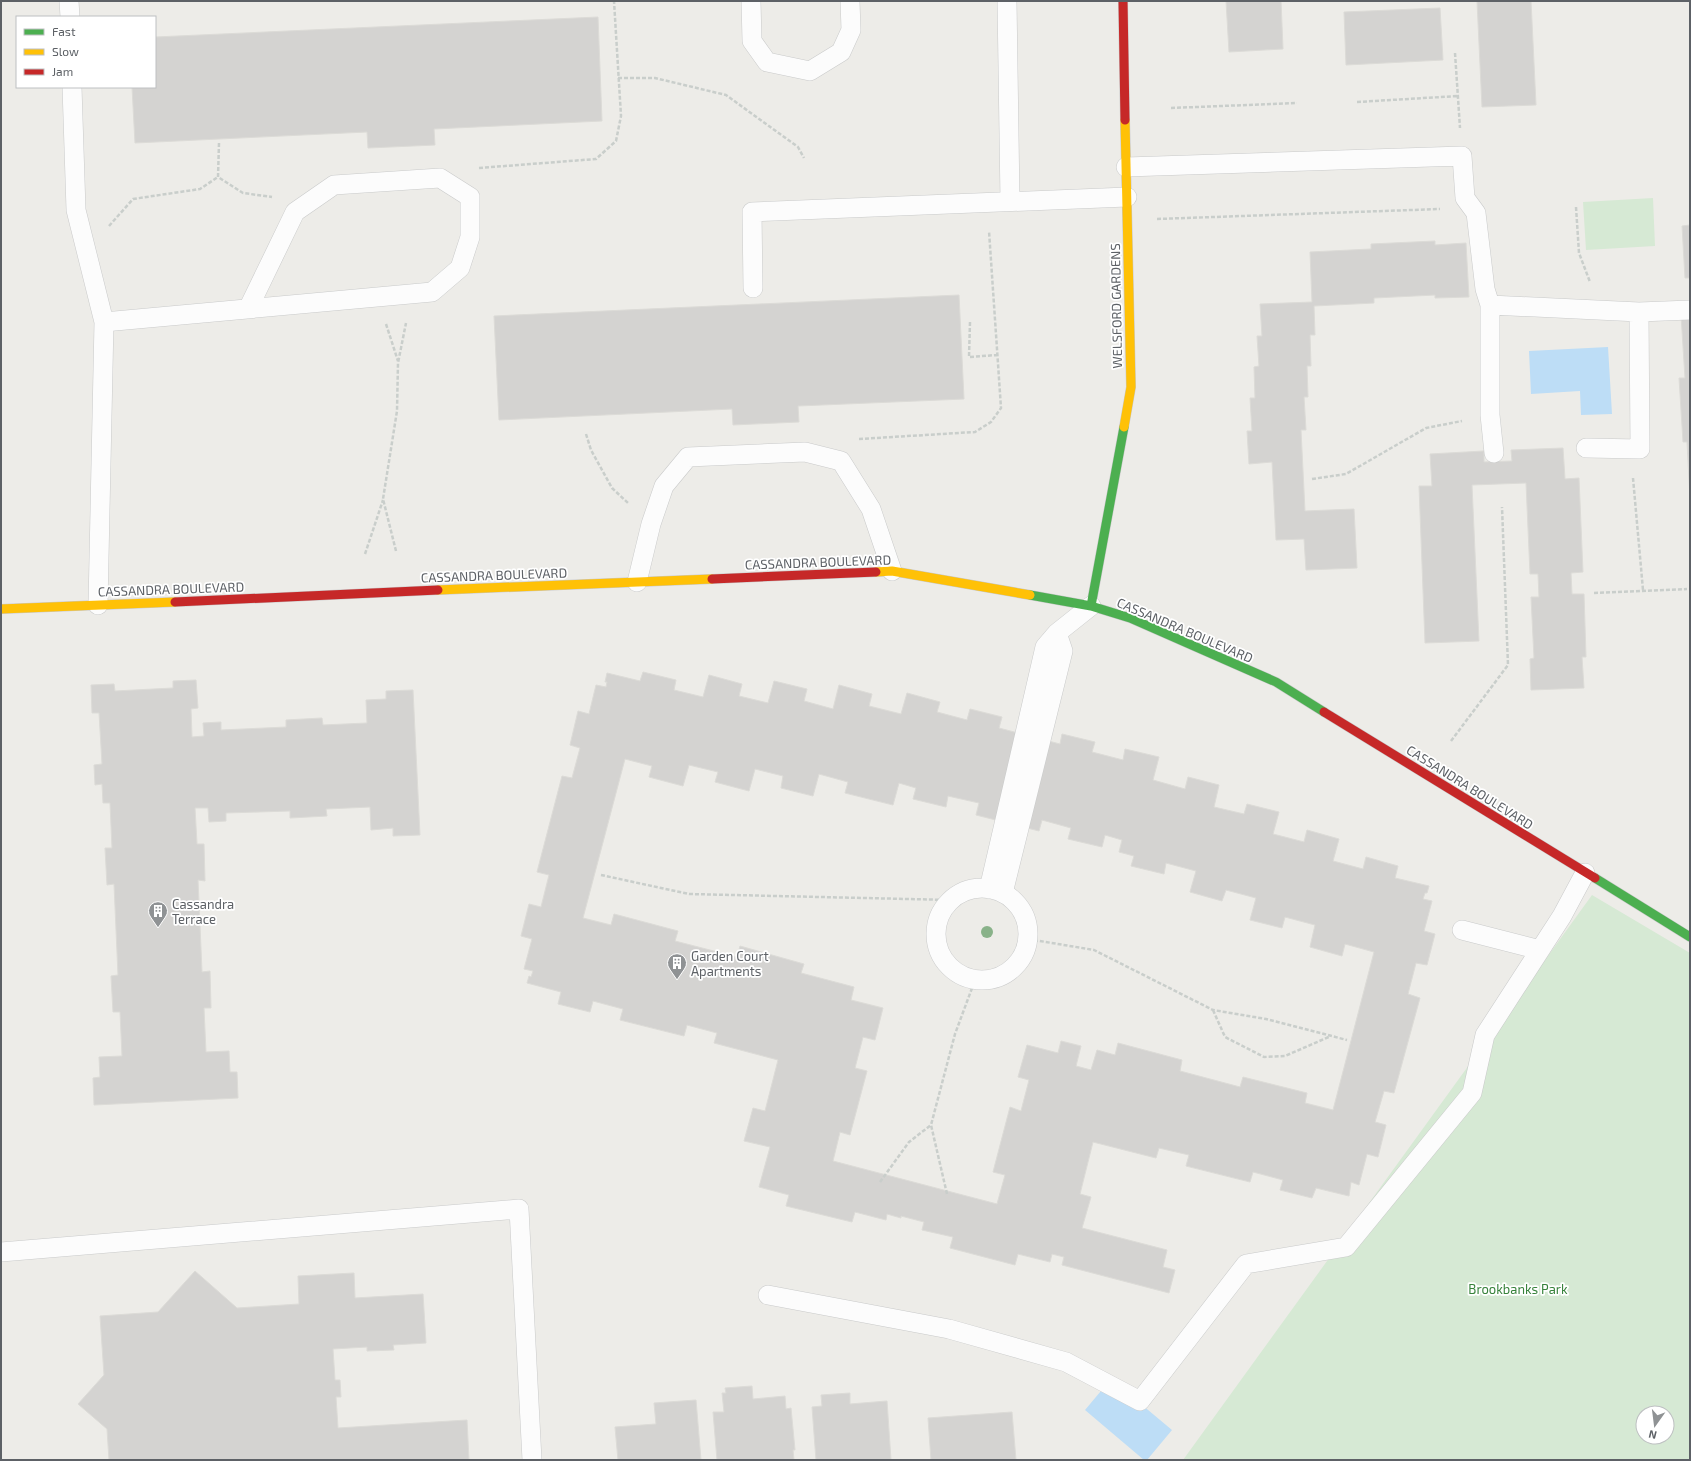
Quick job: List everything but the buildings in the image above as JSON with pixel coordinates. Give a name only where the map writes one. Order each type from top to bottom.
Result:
[{"type":"street","name":"WELSFORD GARDENS","points":[[1091,606],[1131,387],[1123,1]]},
{"type":"street","name":"CASSANDRA BOULEVARD","points":[[1,609],[892,571],[1091,606],[1130,618],[1276,682],[1690,937]]},
{"type":"lane","points":[[69,1],[70,16]]},
{"type":"lane","points":[[751,1],[752,41],[767,62],[810,71],[841,52],[851,30],[850,1]]},
{"type":"lane","points":[[1007,1],[1010,201]]},
{"type":"lane","points":[[72,88],[76,210],[104,322],[98,605]]},
{"type":"lane","points":[[1126,167],[1462,156],[1465,198],[1476,213],[1486,289],[1490,305],[1490,415],[1494,453]]},
{"type":"lane","points":[[104,322],[248,309],[432,292],[460,268],[470,237],[470,197],[440,178],[334,185],[295,212],[248,309]]},
{"type":"lane","points":[[753,288],[752,212],[1127,196]]},
{"type":"lane","points":[[1490,305],[1639,312],[1690,310]]},
{"type":"lane","points":[[1586,448],[1640,449],[1639,312]]},
{"type":"lane","points":[[637,582],[651,524],[664,486],[688,457],[804,452],[841,461],[871,509],[892,571]]},
{"type":"lane","points":[[996,891],[1063,651],[1057,633],[1091,606]]},
{"type":"lane","points":[[768,1294],[949,1329],[1066,1362],[1140,1401],[1246,1264],[1346,1247],[1472,1093],[1485,1035],[1562,916],[1585,873]]},
{"type":"lane","points":[[976,889],[996,891],[1014,901],[1023,913],[1027,925],[1028,939],[1024,953],[1016,966],[1004,975],[990,980],[975,980],[961,975],[949,966],[940,955],[936,940],[937,925],[942,912],[951,900],[962,893],[976,889]]},
{"type":"lane","points":[[1462,930],[1540,950]]},
{"type":"lane","points":[[1,1252],[519,1209],[532,1460]]},
{"type":"path","points":[[440,178],[461,169],[596,160],[616,141],[621,116],[614,1]]},
{"type":"path","points":[[1455,53],[1462,156]]},
{"type":"path","points":[[618,78],[655,78],[726,95],[798,147],[804,158]]},
{"type":"path","points":[[1357,102],[1458,96]]},
{"type":"path","points":[[1171,108],[1297,103]]},
{"type":"path","points":[[218,177],[220,143]]},
{"type":"path","points":[[87,255],[117,216],[133,199],[200,189],[218,177]]},
{"type":"path","points":[[218,177],[243,193],[310,202]]},
{"type":"path","points":[[857,439],[975,432],[991,422],[1001,408],[987,202]]},
{"type":"path","points":[[1576,206],[1579,253],[1601,310]]},
{"type":"path","points":[[1127,220],[1451,209],[1476,213]]},
{"type":"path","points":[[365,554],[383,500],[397,411],[398,362],[412,294]]},
{"type":"path","points":[[377,297],[398,362]]},
{"type":"path","points":[[970,322],[969,357],[997,355]]},
{"type":"path","points":[[1312,479],[1346,474],[1426,428],[1490,415]]},
{"type":"path","points":[[586,434],[591,450],[612,488],[651,524]]},
{"type":"path","points":[[1626,448],[1635,484],[1643,590]]},
{"type":"path","points":[[383,500],[396,551]]},
{"type":"path","points":[[1451,742],[1508,665],[1502,506]]},
{"type":"path","points":[[1594,593],[1687,589]]},
{"type":"path","points":[[601,875],[689,894],[951,900]]},
{"type":"path","points":[[1028,939],[1094,950],[1213,1010],[1266,1019],[1347,1040]]},
{"type":"path","points":[[947,1194],[931,1125],[955,1034],[975,980]]},
{"type":"path","points":[[1213,1010],[1225,1037],[1264,1057],[1286,1056],[1331,1036]]},
{"type":"path","points":[[880,1182],[909,1142],[931,1125]]},
{"type":"green space","points":[[1653,198],[1655,246],[1586,250],[1583,202]]},
{"type":"green space","name":"Brookbanks Park","points":[[1592,895],[1690,953],[1690,1460],[1183,1460]]},
{"type":"water","points":[[1608,347],[1612,414],[1581,415],[1580,391],[1531,394],[1529,351]]},
{"type":"water","points":[[1111,1379],[1172,1430],[1147,1460],[1144,1460],[1085,1410]]},
{"type":"traffic: fast","points":[[1091,606],[1124,427]]},
{"type":"traffic: fast","points":[[1030,595],[1091,606],[1130,618],[1276,682],[1324,712]]},
{"type":"traffic: fast","points":[[1595,878],[1690,937]]},
{"type":"traffic: slow","points":[[1124,427],[1131,387],[1125,120]]},
{"type":"traffic: slow","points":[[876,572],[892,571],[1030,595]]},
{"type":"traffic: slow","points":[[438,590],[712,579]]},
{"type":"traffic: slow","points":[[1,609],[175,602]]},
{"type":"traffic: jam","points":[[1123,1],[1125,120]]},
{"type":"traffic: jam","points":[[712,579],[876,572]]},
{"type":"traffic: jam","points":[[175,602],[438,590]]},
{"type":"traffic: jam","points":[[1324,712],[1595,878]]},
{"type":"place","name":"Cassandra Terrace","points":[[158,928]]},
{"type":"place","name":"Garden Court Apartments","points":[[677,980]]}]
